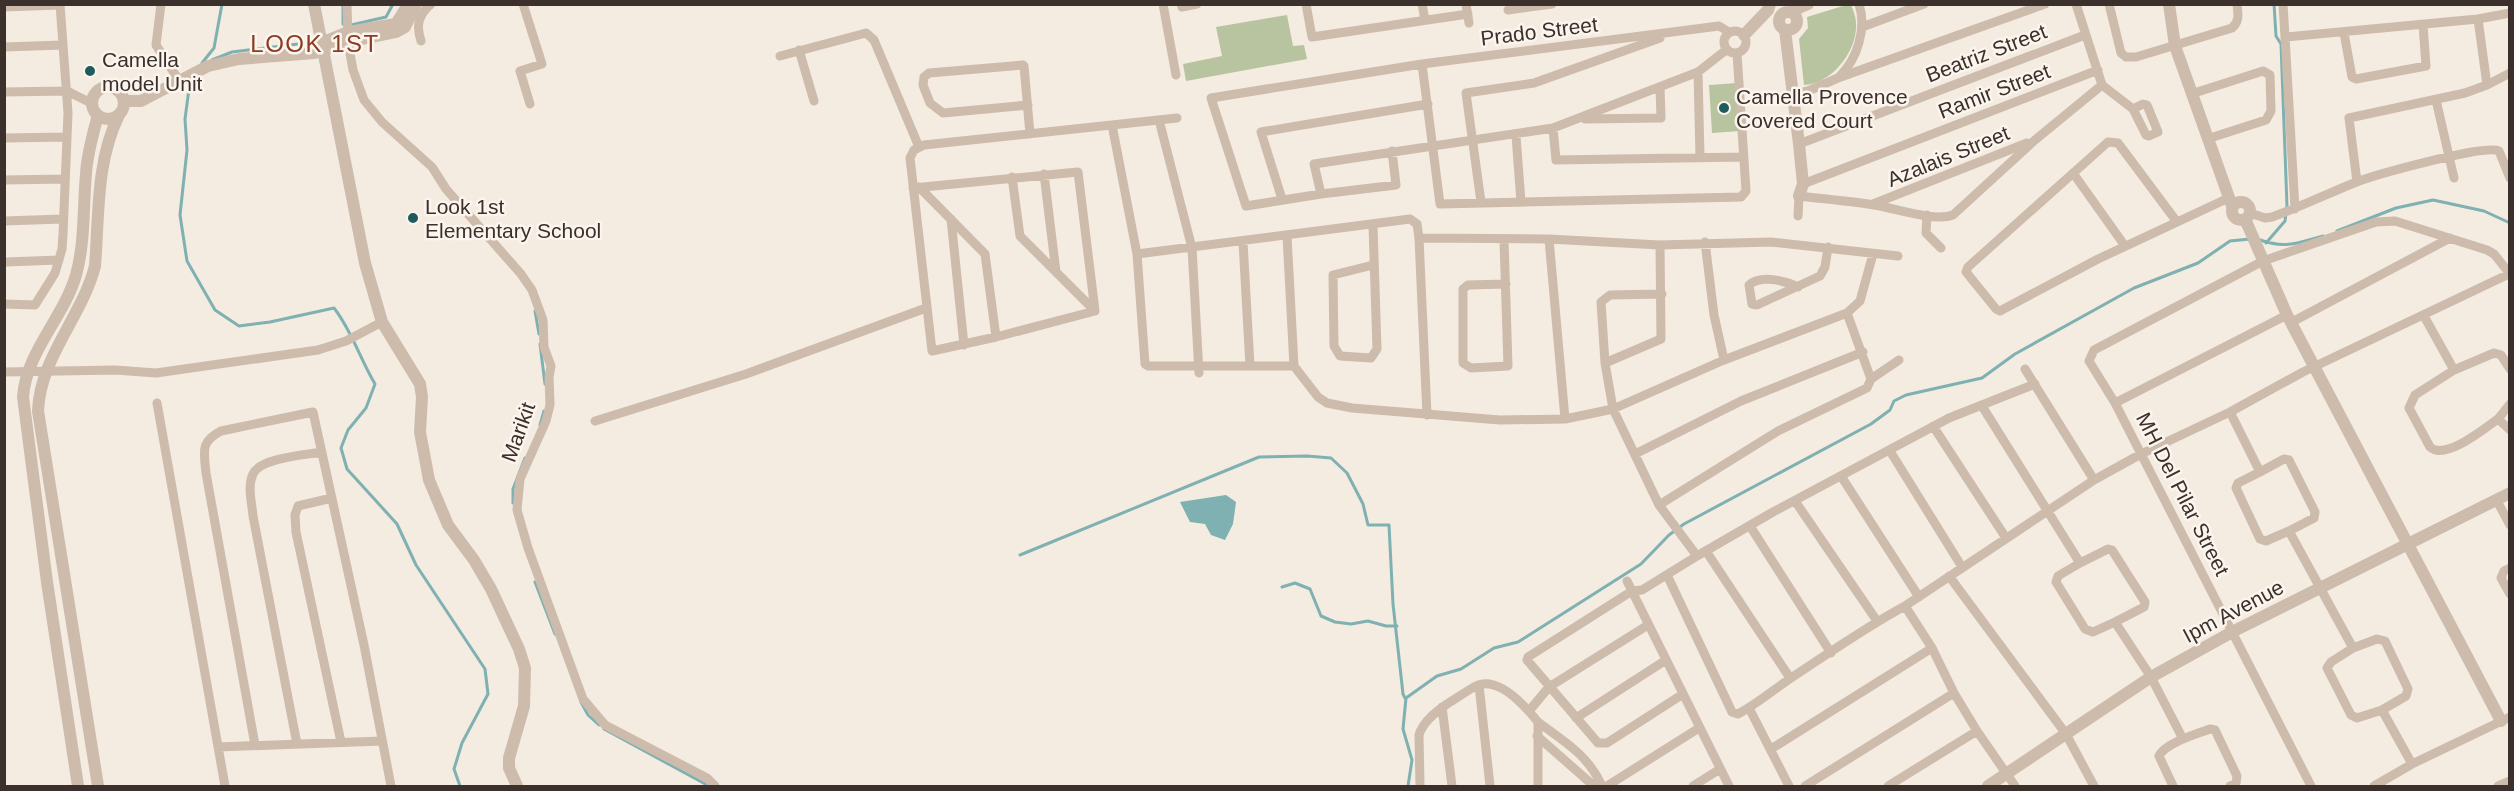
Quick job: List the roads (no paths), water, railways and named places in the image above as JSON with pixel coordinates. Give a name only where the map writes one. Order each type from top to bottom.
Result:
[{"type":"street","points":[[161,4],[156,45],[180,82]]},
{"type":"street","points":[[314,4],[319,49],[365,263],[382,322],[420,384],[422,397],[420,432],[429,480],[448,525],[474,560],[491,590],[519,649],[525,668],[524,706],[509,758],[509,768],[517,786]]},
{"type":"street","name":"Marikit","points":[[347,4],[348,37],[353,70],[364,100],[391,131],[432,167],[446,189],[521,274],[532,290],[543,320],[544,347],[551,366],[550,405],[546,421],[520,479],[517,510],[528,548],[583,699],[605,726],[707,778],[715,786]]},
{"type":"street","points":[[124,101],[141,101],[208,66],[239,59],[319,49],[348,37],[396,24],[408,4]]},
{"type":"street","points":[[401,30],[416,4]]},
{"type":"street","points":[[421,41],[417,30],[422,16],[431,4]]},
{"type":"street","points":[[523,4],[542,64],[520,71],[531,104]]},
{"type":"street","points":[[1163,4],[1176,75]]},
{"type":"street","points":[[1181,4],[1182,7],[1197,4]]},
{"type":"street","points":[[1306,4],[1312,37],[1468,14]]},
{"type":"street","points":[[1422,4],[1425,20]]},
{"type":"street","points":[[1508,10],[1552,4]]},
{"type":"street","points":[[1785,14],[1808,4]]},
{"type":"street","points":[[1838,78],[1851,65],[1862,27],[1859,4]]},
{"type":"street","points":[[1862,27],[1924,4]]},
{"type":"street","points":[[1794,94],[1808,91],[1838,78],[2045,4]]},
{"type":"street","points":[[2076,4],[2102,85],[2133,109]]},
{"type":"street","points":[[2109,4],[2121,53],[2126,57],[2136,57],[2232,28],[2237,24],[2237,4]]},
{"type":"street","points":[[2169,4],[2175,45],[2230,202]]},
{"type":"street","points":[[2283,4],[2293,210]]},
{"type":"street","points":[[4,7],[60,5],[67,91],[62,249],[59,260],[55,273],[36,305],[4,304]]},
{"type":"street","points":[[1737,53],[1745,47],[1744,35],[1769,7],[1785,14],[1795,14],[1797,23],[1794,28],[1785,30],[1799,144],[1801,190],[1798,216]]},
{"type":"street","points":[[2285,36],[2344,33],[2510,14]]},
{"type":"street","points":[[2478,19],[2487,85]]},
{"type":"street","points":[[2344,33],[2352,77],[2356,79],[2426,66],[2423,25]]},
{"type":"street","name":"Prado Street","points":[[1282,200],[1246,206],[1211,98],[1422,64],[1719,26],[1729,32]]},
{"type":"street","points":[[348,37],[417,30]]},
{"type":"street","points":[[1726,50],[1724,39],[1729,32],[1737,31],[1744,35]]},
{"type":"street","points":[[1481,202],[1466,93],[1534,83],[1677,32]]},
{"type":"street","points":[[780,56],[866,33],[870,35],[919,147]]},
{"type":"street","name":"Beatriz Street","points":[[1799,144],[2085,34]]},
{"type":"street","points":[[4,47],[63,45]]},
{"type":"street","points":[[799,50],[814,101]]},
{"type":"street","points":[[1726,50],[1737,53]]},
{"type":"street","points":[[1321,194],[1314,164],[1433,145],[1516,136],[1553,128],[1698,72],[1726,50]]},
{"type":"street","points":[[1422,64],[1440,204],[1741,197],[1746,190],[1737,53]]},
{"type":"street","points":[[1028,105],[943,113],[930,103],[923,85],[924,77],[929,73],[1021,64],[1024,66],[1028,105],[1030,134]]},
{"type":"street","name":"Ramir Street","points":[[1801,190],[2098,70]]},
{"type":"street","points":[[2191,94],[2263,71],[2270,75],[2271,111],[2266,120],[2207,139]]},
{"type":"street","points":[[1698,72],[1700,157]]},
{"type":"street","points":[[2356,182],[2349,118],[2436,100],[2487,85],[2510,73]]},
{"type":"street","points":[[1801,190],[1927,215],[1947,217],[1953,215],[2035,140],[2102,85]]},
{"type":"street","points":[[78,786],[24,413],[24,387],[27,371],[76,276],[81,252],[86,170],[97,92],[107,87],[119,91],[124,101],[122,111],[107,140],[103,160],[95,266],[79,310],[45,371],[38,411],[98,786]]},
{"type":"street","points":[[1580,119],[1661,118],[1660,87]]},
{"type":"street","points":[[527,93],[537,89]]},
{"type":"street","points":[[4,92],[67,91],[106,119],[119,115]]},
{"type":"street","points":[[2436,100],[2454,178]]},
{"type":"street","points":[[1392,152],[1396,186],[1282,200],[1261,132],[1428,104]]},
{"type":"street","points":[[1095,311],[932,351],[926,309],[916,187],[910,158],[919,147],[1178,118]]},
{"type":"street","points":[[1159,120],[1192,248],[1198,370]]},
{"type":"street","points":[[1112,125],[1137,254],[1145,364],[1198,370],[1250,366],[1294,366]]},
{"type":"street","points":[[1553,128],[1556,160],[1744,157]]},
{"type":"street","points":[[1516,136],[1521,202]]},
{"type":"street","points":[[4,138],[67,137]]},
{"type":"street","name":"Azalais Street","points":[[1873,204],[2035,140]]},
{"type":"street","points":[[2177,222],[2118,143],[2108,142],[1968,267],[1968,276],[2000,311],[2125,246],[2177,222],[2230,202],[2242,201],[2249,206],[2247,216],[2263,261],[2314,368],[2407,546],[2505,719],[2412,764],[2388,783],[2374,786]]},
{"type":"street","points":[[2247,216],[2272,218],[2356,182],[2448,157],[2495,148],[2499,150],[2510,178]]},
{"type":"street","points":[[916,187],[1076,171],[1079,173],[1095,311]]},
{"type":"street","points":[[2073,173],[2125,246]]},
{"type":"street","points":[[1044,174],[1056,272]]},
{"type":"street","points":[[1012,177],[1020,236],[1095,311]]},
{"type":"street","points":[[4,180],[64,179]]},
{"type":"street","points":[[916,187],[985,254],[996,337]]},
{"type":"street","points":[[1927,215],[1926,233],[1941,248]]},
{"type":"street","points":[[4,221],[63,219]]},
{"type":"street","points":[[951,219],[964,345]]},
{"type":"street","points":[[1137,254],[1410,219],[1417,225],[1419,238],[1426,415]]},
{"type":"street","points":[[1667,575],[1732,712],[1738,714],[2094,480],[2141,454],[2230,412],[2314,368],[2509,274],[2494,254],[2487,250],[2386,220],[2263,261]]},
{"type":"street","points":[[1373,225],[1377,349],[1371,358],[1340,356],[1334,346],[1333,275],[1373,266]]},
{"type":"street","points":[[1287,236],[1294,366],[1318,397],[1328,403],[1352,408],[1500,420],[1565,419],[1613,409],[1725,360],[1847,313],[1860,301],[1873,254]]},
{"type":"street","points":[[1419,238],[1549,239],[1660,245],[1771,242],[1898,256]]},
{"type":"street","points":[[2115,403],[2290,319],[2450,238]]},
{"type":"street","points":[[1549,239],[1565,419]]},
{"type":"street","points":[[1504,240],[1506,284],[1508,366],[1471,368],[1463,363],[1463,289],[1468,285],[1506,284]]},
{"type":"street","points":[[1243,242],[1250,366]]},
{"type":"street","points":[[1706,242],[1714,315],[1725,360]]},
{"type":"street","points":[[1605,363],[1661,339],[1660,245]]},
{"type":"street","points":[[1798,287],[1779,280],[1754,282],[1749,285],[1752,304],[1757,305],[1798,287],[1820,276],[1826,267],[1828,247]]},
{"type":"street","points":[[6,262],[59,260]]},
{"type":"street","name":"MH Del Pilar Street","points":[[2263,261],[2094,350],[2088,361],[2115,403],[2311,786]]},
{"type":"street","points":[[1662,294],[1610,294],[1600,302],[1605,363],[1613,409],[1659,505],[1680,534],[1701,554],[1790,678]]},
{"type":"street","points":[[595,421],[746,374],[926,309]]},
{"type":"street","points":[[1847,313],[1871,378]]},
{"type":"street","points":[[2424,316],[2454,370]]},
{"type":"street","points":[[4,372],[115,370],[156,373],[318,350],[346,341],[382,322]]},
{"type":"street","points":[[1635,454],[1741,401],[1863,352]]},
{"type":"street","points":[[2510,369],[2501,355],[2494,353],[2454,370],[2415,395],[2410,401],[2409,408],[2430,447],[2435,452],[2442,452],[2471,438],[2498,419],[2510,404]]},
{"type":"street","points":[[1659,505],[1778,431],[1867,388],[1871,378],[1899,360]]},
{"type":"street","points":[[2025,369],[2094,480]]},
{"type":"street","points":[[1683,694],[1607,743],[1598,743],[1528,663],[1528,657],[1632,591],[1642,590],[1750,526],[1933,426],[2035,384]]},
{"type":"street","points":[[157,403],[225,786]]},
{"type":"street","points":[[1983,406],[2080,562]]},
{"type":"street","points":[[255,745],[206,472],[204,448],[209,438],[221,431],[313,412],[391,786]]},
{"type":"street","points":[[2230,412],[2260,472]]},
{"type":"street","points":[[2498,419],[2510,430]]},
{"type":"street","points":[[1933,426],[2006,538]]},
{"type":"street","points":[[1890,451],[1962,567]]},
{"type":"street","points":[[297,744],[253,516],[250,489],[253,473],[263,463],[322,452]]},
{"type":"street","points":[[2284,459],[2289,460],[2315,512],[2314,518],[2289,531],[2266,541],[2260,539],[2236,488],[2238,483],[2284,459]]},
{"type":"street","points":[[1841,476],[1919,597]]},
{"type":"street","name":"Ipm Avenue","points":[[1988,786],[2151,677],[2321,587],[2510,493]]},
{"type":"street","points":[[332,498],[298,506],[295,515],[296,532],[341,742]]},
{"type":"street","points":[[1795,501],[1877,621]]},
{"type":"street","points":[[2497,501],[2510,525]]},
{"type":"street","points":[[1750,526],[1831,653]]},
{"type":"street","points":[[2289,531],[2353,648]]},
{"type":"street","points":[[2108,549],[2112,550],[2145,602],[2144,607],[2093,632],[2085,629],[2056,582],[2058,576],[2080,562],[2108,549]]},
{"type":"street","points":[[2510,568],[2504,571],[2501,578],[2510,594]]},
{"type":"street","points":[[1949,576],[2066,734],[2094,786]]},
{"type":"street","points":[[1627,581],[1729,786]]},
{"type":"street","points":[[1905,606],[1932,648],[1954,693],[1977,731],[2015,786]]},
{"type":"street","points":[[2115,622],[2151,677],[2183,739]]},
{"type":"street","points":[[1529,711],[1549,687],[1648,625]]},
{"type":"street","points":[[2377,639],[2385,641],[2408,689],[2406,696],[2382,710],[2357,718],[2351,715],[2327,668],[2331,662],[2353,648],[2377,639]]},
{"type":"street","points":[[1771,749],[1932,648]]},
{"type":"street","points":[[1576,718],[1666,660]]},
{"type":"street","points":[[1420,786],[1420,729],[1442,707],[1479,685],[1489,684],[1504,690],[1529,711],[1538,722],[1582,755],[1594,769],[1602,786]]},
{"type":"street","points":[[1479,685],[1490,786]]},
{"type":"street","points":[[1805,786],[1954,693]]},
{"type":"street","points":[[1442,707],[1452,786]]},
{"type":"street","points":[[1749,708],[1789,786]]},
{"type":"street","points":[[2382,710],[2412,764]]},
{"type":"street","points":[[1538,722],[1538,786]]},
{"type":"street","points":[[1607,786],[1699,728]]},
{"type":"street","points":[[2173,786],[2159,756],[2161,751],[2183,739],[2210,729],[2215,730],[2237,776],[2236,783],[2230,786]]},
{"type":"street","points":[[1888,786],[1977,731]]},
{"type":"street","points":[[1537,736],[1594,786]]},
{"type":"street","points":[[218,747],[382,741]]},
{"type":"street","points":[[1693,786],[1720,770]]},
{"type":"street","points":[[2498,786],[2510,781]]},
{"type":"water","points":[[1226,495],[1236,502],[1233,524],[1225,540],[1211,535],[1205,524],[1190,522],[1180,502]]},
{"type":"waterway","points":[[202,63],[214,48],[222,4]]},
{"type":"waterway","points":[[351,25],[386,17],[393,4]]},
{"type":"waterway","points":[[2266,243],[2285,221],[2287,206],[2281,44],[2276,36],[2274,4]]},
{"type":"waterway","points":[[343,6],[343,24]]},
{"type":"waterway","points":[[212,60],[232,52],[315,42]]},
{"type":"waterway","points":[[189,89],[185,119],[187,150],[180,215],[187,261],[215,310],[239,326],[270,322],[334,308],[346,326],[375,384],[366,408],[348,430],[341,448],[347,469],[397,524],[416,565],[485,669],[488,694],[462,743],[454,769],[460,786]]},
{"type":"waterway","points":[[2337,231],[2396,208],[2433,200],[2484,211],[2510,223]]},
{"type":"waterway","points":[[2257,239],[2283,245],[2323,236]]},
{"type":"waterway","points":[[1408,786],[1412,760],[1403,729],[1406,698],[1437,676],[1461,669],[1494,648],[1518,642],[1641,564],[1669,535],[1684,524],[1871,424],[1890,410],[1894,401],[1906,395],[1982,378],[2015,354],[2134,288],[2198,263],[2230,241],[2250,239]]},
{"type":"waterway","points":[[535,311],[539,334]]},
{"type":"waterway","points":[[540,344],[545,384]]},
{"type":"waterway","points":[[540,425],[544,411]]},
{"type":"waterway","points":[[1020,555],[1259,457],[1331,458],[1347,473],[1363,504],[1368,525],[1389,525],[1393,604],[1405,698]]},
{"type":"waterway","points":[[513,503],[513,489],[525,458]]},
{"type":"waterway","points":[[535,582],[555,634]]},
{"type":"waterway","points":[[1282,587],[1295,583],[1310,589],[1321,616],[1335,622],[1351,624],[1368,621],[1386,626],[1397,626]]},
{"type":"waterway","points":[[581,702],[588,715],[599,725]]},
{"type":"waterway","points":[[604,729],[709,786]]},
{"type":"place","name":"Camella model Unit","points":[[90,71]]},
{"type":"place","name":"Camella Provence Covered Court","points":[[1724,108]]},
{"type":"place","name":"Look 1st Elementary School","points":[[413,218]]},
{"type":"district","name":"LOOK 1ST","points":[[315,43]]}]
